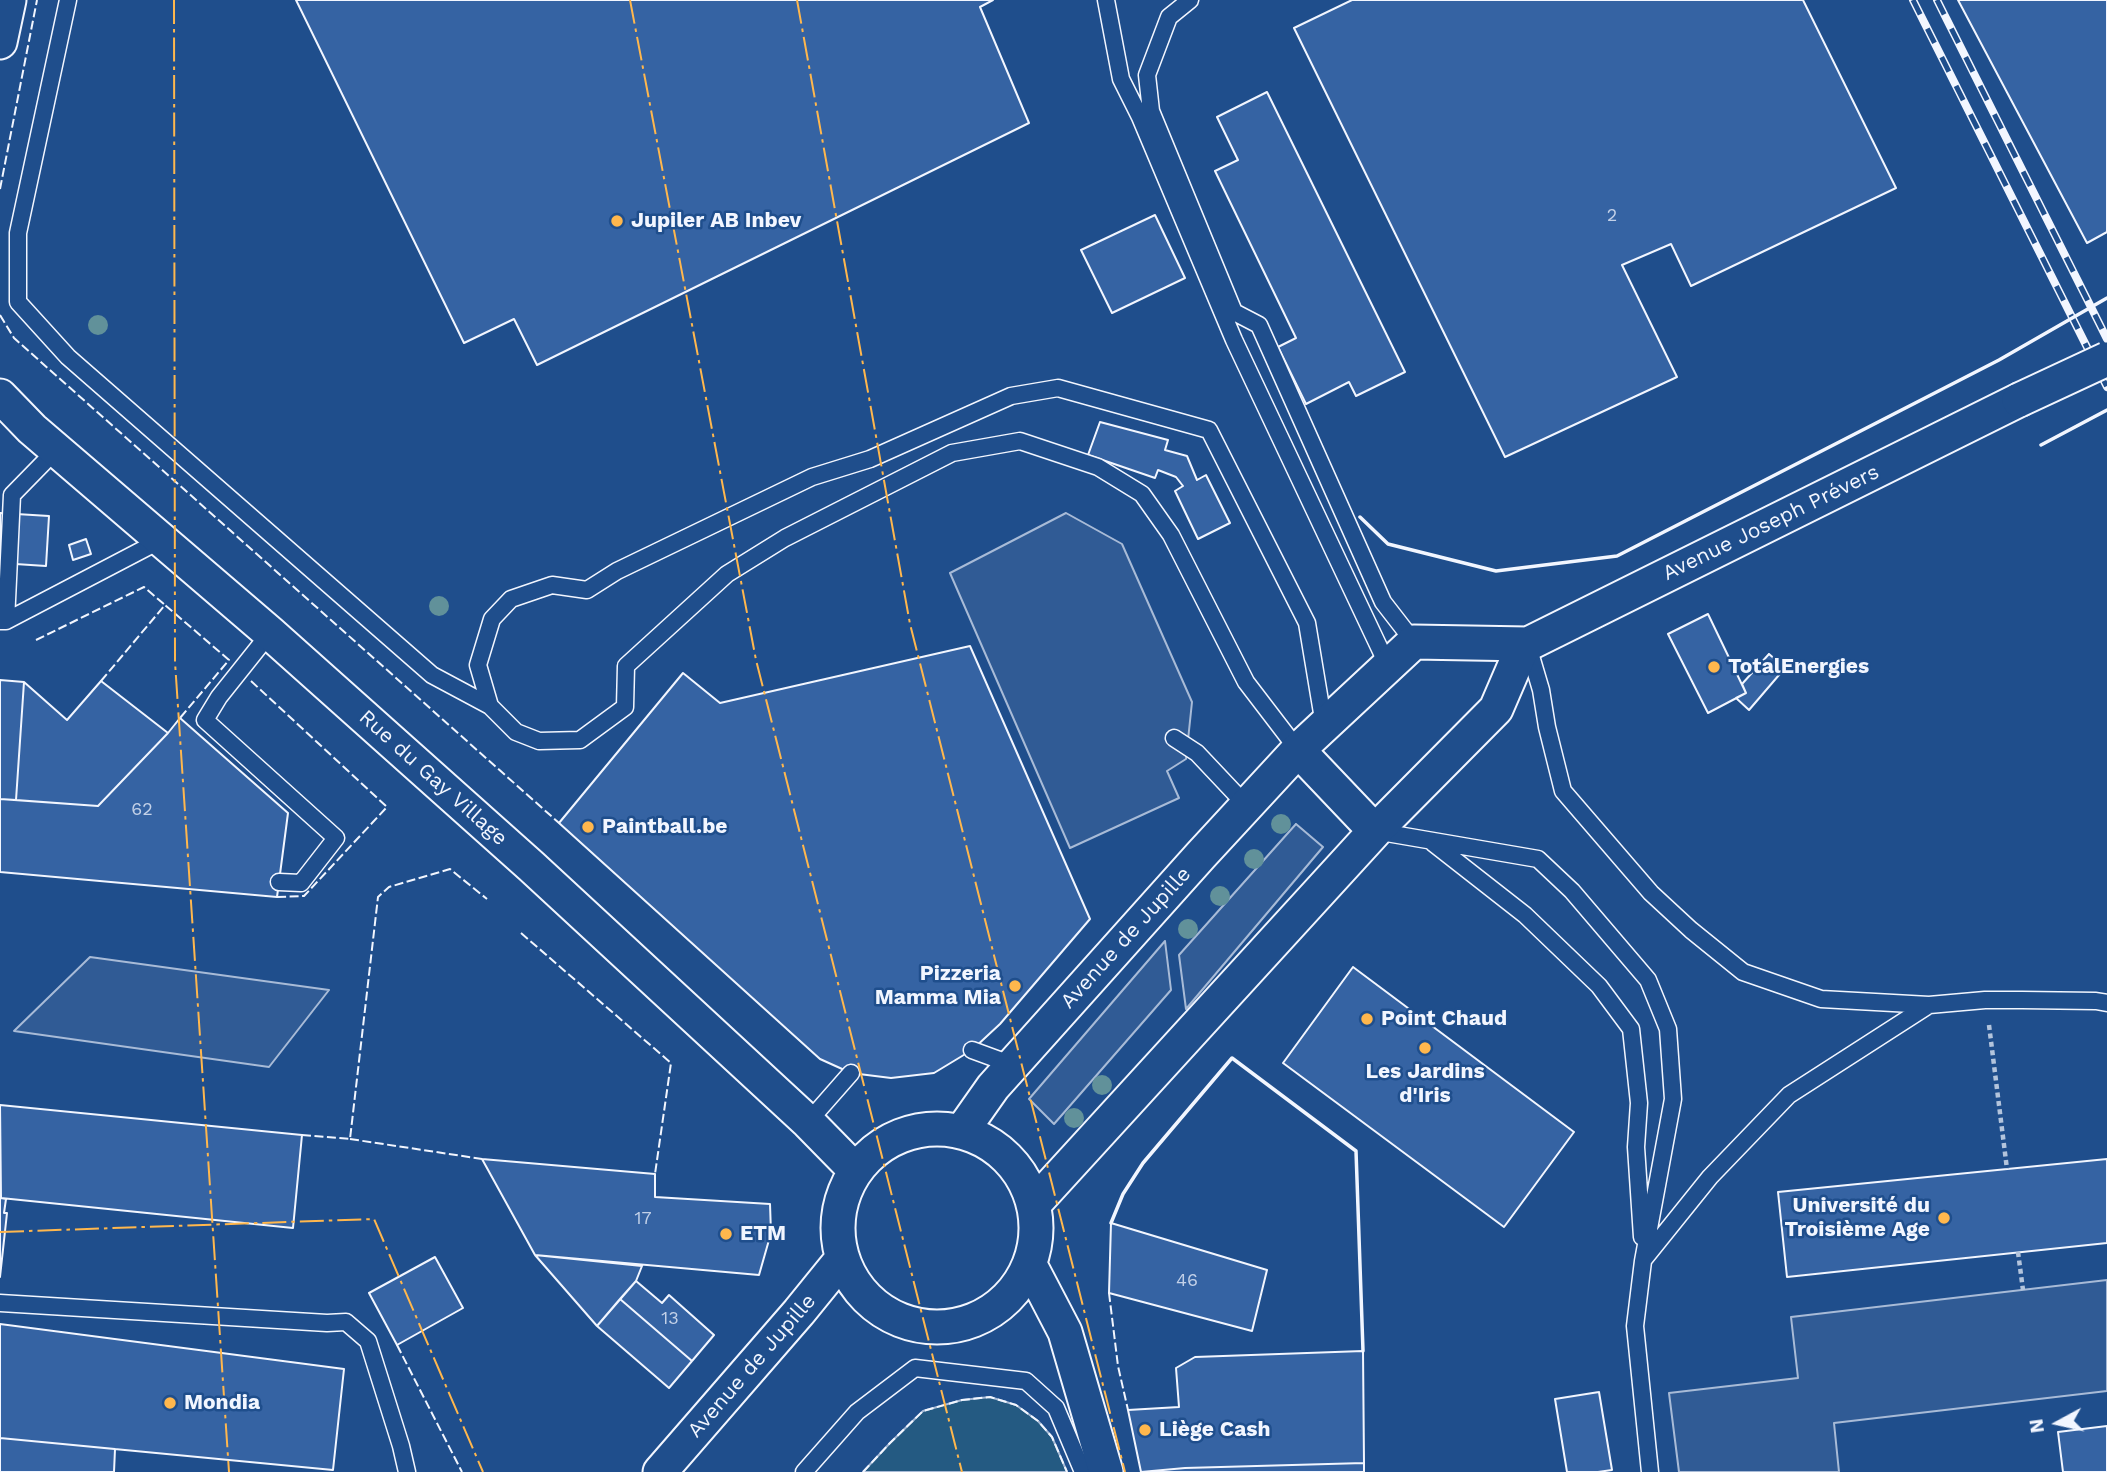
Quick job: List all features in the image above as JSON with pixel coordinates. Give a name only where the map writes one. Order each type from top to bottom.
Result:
[{"type":"street","points":[[0,42],[9,0]]},
{"type":"street","name":"Avenue Joseph Prévers","points":[[1526,644],[2107,359]]},
{"type":"street","name":"Rue du Gay Village","points":[[0,396],[32,429],[270,633],[524,859],[807,1122],[856,1171]]},
{"type":"street","points":[[1034,1204],[1376,831],[1496,709],[1526,644],[1414,642]]},
{"type":"street","name":"Avenue de Jupille","points":[[962,1131],[993,1087],[1298,750],[1414,642]]},
{"type":"street","points":[[1298,750],[1376,831]]},
{"type":"street","points":[[932,1128],[962,1131],[986,1142],[1008,1158],[1024,1179],[1034,1204],[1037,1236],[1030,1265],[1012,1297],[992,1313],[964,1325],[933,1328],[904,1323],[877,1308],[856,1286],[842,1259],[837,1229],[842,1199],[856,1171],[876,1149],[902,1135],[932,1128]]},
{"type":"street","name":"Avenue de Jupille","points":[[660,1472],[842,1259]]},
{"type":"street","points":[[1030,1265],[1065,1332],[1105,1472]]},
{"type":"lane","points":[[68,0],[18,233],[18,302],[68,357],[432,675],[490,706],[516,732],[539,741],[580,740],[625,706],[626,666],[727,574],[785,538],[952,453],[1020,441],[1097,467],[1142,494],[1171,535],[1246,682],[1298,750]]},
{"type":"lane","points":[[1107,0],[1121,79],[1140,117],[1234,340],[1388,666]]},
{"type":"lane","points":[[1190,0],[1169,17],[1147,75],[1151,111],[1234,312],[1259,325],[1383,602],[1414,642]]},
{"type":"lane","points":[[490,706],[478,665],[492,619],[511,600],[552,585],[587,590],[617,571],[813,477],[870,458],[1011,396],[1058,388],[1209,430],[1307,623],[1324,725]]},
{"type":"lane","points":[[56,450],[6,495],[3,621],[161,540]]},
{"type":"lane","points":[[270,633],[219,697],[205,720],[336,838],[301,883],[279,882]]},
{"type":"lane","points":[[1526,644],[1541,690],[1563,791],[1651,893],[1743,972],[1821,999],[1929,1005],[1985,1000],[2107,1003]]},
{"type":"lane","points":[[1174,738],[1197,753],[1248,806]]},
{"type":"lane","points":[[1376,831],[1538,859],[1572,891],[1648,980],[1668,1029],[1673,1099],[1643,1261],[1635,1326],[1650,1472]]},
{"type":"lane","points":[[1431,841],[1525,915],[1599,986],[1631,1029],[1639,1103],[1636,1147],[1643,1261]]},
{"type":"lane","points":[[1643,1261],[1710,1177],[1789,1094],[1929,1005]]},
{"type":"lane","points":[[972,1050],[1013,1065]]},
{"type":"lane","points":[[807,1122],[851,1073]]},
{"type":"lane","points":[[0,1303],[346,1322],[368,1341],[407,1472]]},
{"type":"lane","points":[[804,1472],[857,1412],[915,1368],[1026,1381],[1056,1408],[1083,1472]]},
{"type":"path","points":[[1985,1000],[2007,1169]]},
{"type":"path","points":[[2018,1252],[2023,1290]]},
{"type":"shaded area","points":[[1066,513],[1122,544],[1192,702],[1186,759],[1167,771],[1179,798],[1070,848],[950,573]]},
{"type":"shaded area","points":[[1296,824],[1323,847],[1186,1009],[1179,955]]},
{"type":"shaded area","points":[[1165,941],[1171,990],[1054,1124],[1029,1099]]},
{"type":"shaded area","points":[[90,957],[329,990],[269,1067],[14,1031]]},
{"type":"shaded area","points":[[2107,1280],[2107,1391],[1834,1423],[1839,1472],[1679,1472],[1669,1393],[1798,1378],[1791,1317]]},
{"type":"shaded area","points":[[990,1397],[1016,1405],[1038,1421],[1052,1437],[1067,1472],[863,1472],[923,1411],[962,1400]]},
{"type":"building","name":"Jupiler AB Inbev","points":[[296,0],[993,0],[980,7],[1029,123],[537,365],[514,319],[464,343]]},
{"type":"building","points":[[1352,0],[1803,0],[1896,188],[1691,286],[1671,244],[1622,265],[1677,377],[1505,457],[1294,28]]},
{"type":"building","points":[[1958,0],[2107,0],[2107,232],[2087,243]]},
{"type":"building","points":[[1267,92],[1405,372],[1356,396],[1349,382],[1306,404],[1278,347],[1296,338],[1215,171],[1238,160],[1217,117]]},
{"type":"building","points":[[1155,215],[1185,278],[1112,313],[1081,250]]},
{"type":"building","points":[[1100,422],[1168,440],[1165,450],[1187,456],[1197,480],[1206,475],[1230,523],[1198,539],[1175,491],[1183,486],[1176,477],[1158,470],[1155,478],[1088,455]]},
{"type":"building","points":[[0,513],[49,516],[46,566],[0,563]]},
{"type":"building","points":[[86,539],[91,554],[73,560],[69,545]]},
{"type":"building","points":[[1708,614],[1746,693],[1708,713],[1668,634]]},
{"type":"building","points":[[970,646],[1090,919],[1000,1024],[972,1050],[934,1073],[891,1078],[851,1073],[820,1059],[559,823],[683,673],[720,703]]},
{"type":"building","points":[[1769,654],[1785,668],[1749,710],[1736,698],[1746,693],[1742,684]]},
{"type":"building","points":[[0,680],[24,682],[16,800],[0,799]]},
{"type":"building","points":[[101,681],[168,733],[98,806],[16,800],[24,682],[67,720]]},
{"type":"building","points":[[180,718],[288,813],[277,897],[0,872],[0,799],[98,806]]},
{"type":"building","points":[[1353,967],[1574,1132],[1504,1227],[1283,1063]]},
{"type":"building","points":[[0,1105],[302,1135],[293,1228],[1,1198]]},
{"type":"building","points":[[482,1159],[655,1174],[655,1197],[770,1204],[771,1233],[759,1275],[535,1255]]},
{"type":"building","name":"Université du Troisième Age","points":[[2107,1159],[2107,1243],[1787,1277],[1778,1192]]},
{"type":"building","points":[[0,1195],[6,1199],[4,1213],[7,1213],[0,1277]]},
{"type":"building","points":[[1111,1223],[1267,1270],[1252,1331],[1109,1293]]},
{"type":"building","points":[[535,1255],[642,1266],[636,1281],[597,1326]]},
{"type":"building","points":[[435,1257],[463,1308],[397,1345],[369,1293]]},
{"type":"building","points":[[636,1281],[662,1303],[669,1295],[714,1335],[692,1361],[620,1299]]},
{"type":"building","points":[[620,1299],[692,1361],[669,1388],[597,1326]]},
{"type":"building","name":"Mondia","points":[[0,1324],[344,1369],[333,1470],[0,1438]]},
{"type":"building","points":[[1363,1351],[1364,1463],[1185,1468],[1141,1472],[1128,1410],[1179,1407],[1176,1368],[1195,1357]]},
{"type":"building","points":[[1599,1392],[1612,1470],[1567,1472],[1555,1399]]},
{"type":"building","points":[[2107,1426],[2107,1472],[2063,1472],[2058,1432]]},
{"type":"building","points":[[0,1438],[115,1449],[114,1472],[0,1472]]},
{"type":"building","points":[[1364,1463],[1364,1472],[1141,1472],[1185,1468]]},
{"type":"railway","points":[[1913,0],[2107,387]]},
{"type":"railway","points":[[1937,0],[2107,339]]},
{"type":"fence","points":[[0,189],[37,0]]},
{"type":"fence","points":[[0,315],[14,338],[559,823]]},
{"type":"fence","points":[[36,640],[144,587],[165,605]]},
{"type":"fence","points":[[101,681],[165,605],[229,660],[180,718]]},
{"type":"fence","points":[[251,681],[387,807],[304,896],[277,897]]},
{"type":"fence","points":[[302,1135],[350,1139],[378,897],[389,887],[450,869],[487,899]]},
{"type":"fence","points":[[521,933],[671,1063],[655,1174]]},
{"type":"fence","points":[[350,1139],[482,1159]]},
{"type":"fence","points":[[1109,1293],[1118,1366],[1128,1410]]},
{"type":"fence","points":[[397,1345],[462,1472]]},
{"type":"fence","points":[[863,1472],[923,1411],[962,1400],[990,1397],[1016,1405],[1038,1421],[1052,1437],[1067,1472]]},
{"type":"wall","points":[[1360,517],[1388,544],[1496,571],[1617,556],[1999,360],[2107,298]]},
{"type":"wall","points":[[2041,445],[2107,410]]},
{"type":"wall","points":[[1111,1223],[1123,1194],[1143,1163],[1232,1058],[1356,1151],[1363,1351]]},
{"type":"power","points":[[174,0],[175,662],[229,1472]]},
{"type":"power","points":[[630,0],[756,660],[962,1472]]},
{"type":"power","points":[[797,0],[910,624],[1125,1472]]},
{"type":"power","points":[[0,1232],[374,1219],[483,1472]]},
{"type":"place","name":"Jupiler AB Inbev","points":[[617,221]]},
{"type":"place","name":"TotalEnergies","points":[[1714,667]]},
{"type":"place","name":"Paintball.be","points":[[588,827]]},
{"type":"place","name":"Pizzeria Mamma Mia","points":[[1015,986]]},
{"type":"place","name":"Point Chaud","points":[[1367,1019]]},
{"type":"place","name":"Les Jardins d'Iris","points":[[1425,1048]]},
{"type":"place","name":"Université du Troisième Age","points":[[1944,1218]]},
{"type":"place","name":"ETM","points":[[726,1234]]},
{"type":"place","name":"Mondia","points":[[170,1403]]},
{"type":"place","name":"Liège Cash","points":[[1145,1430]]}]
